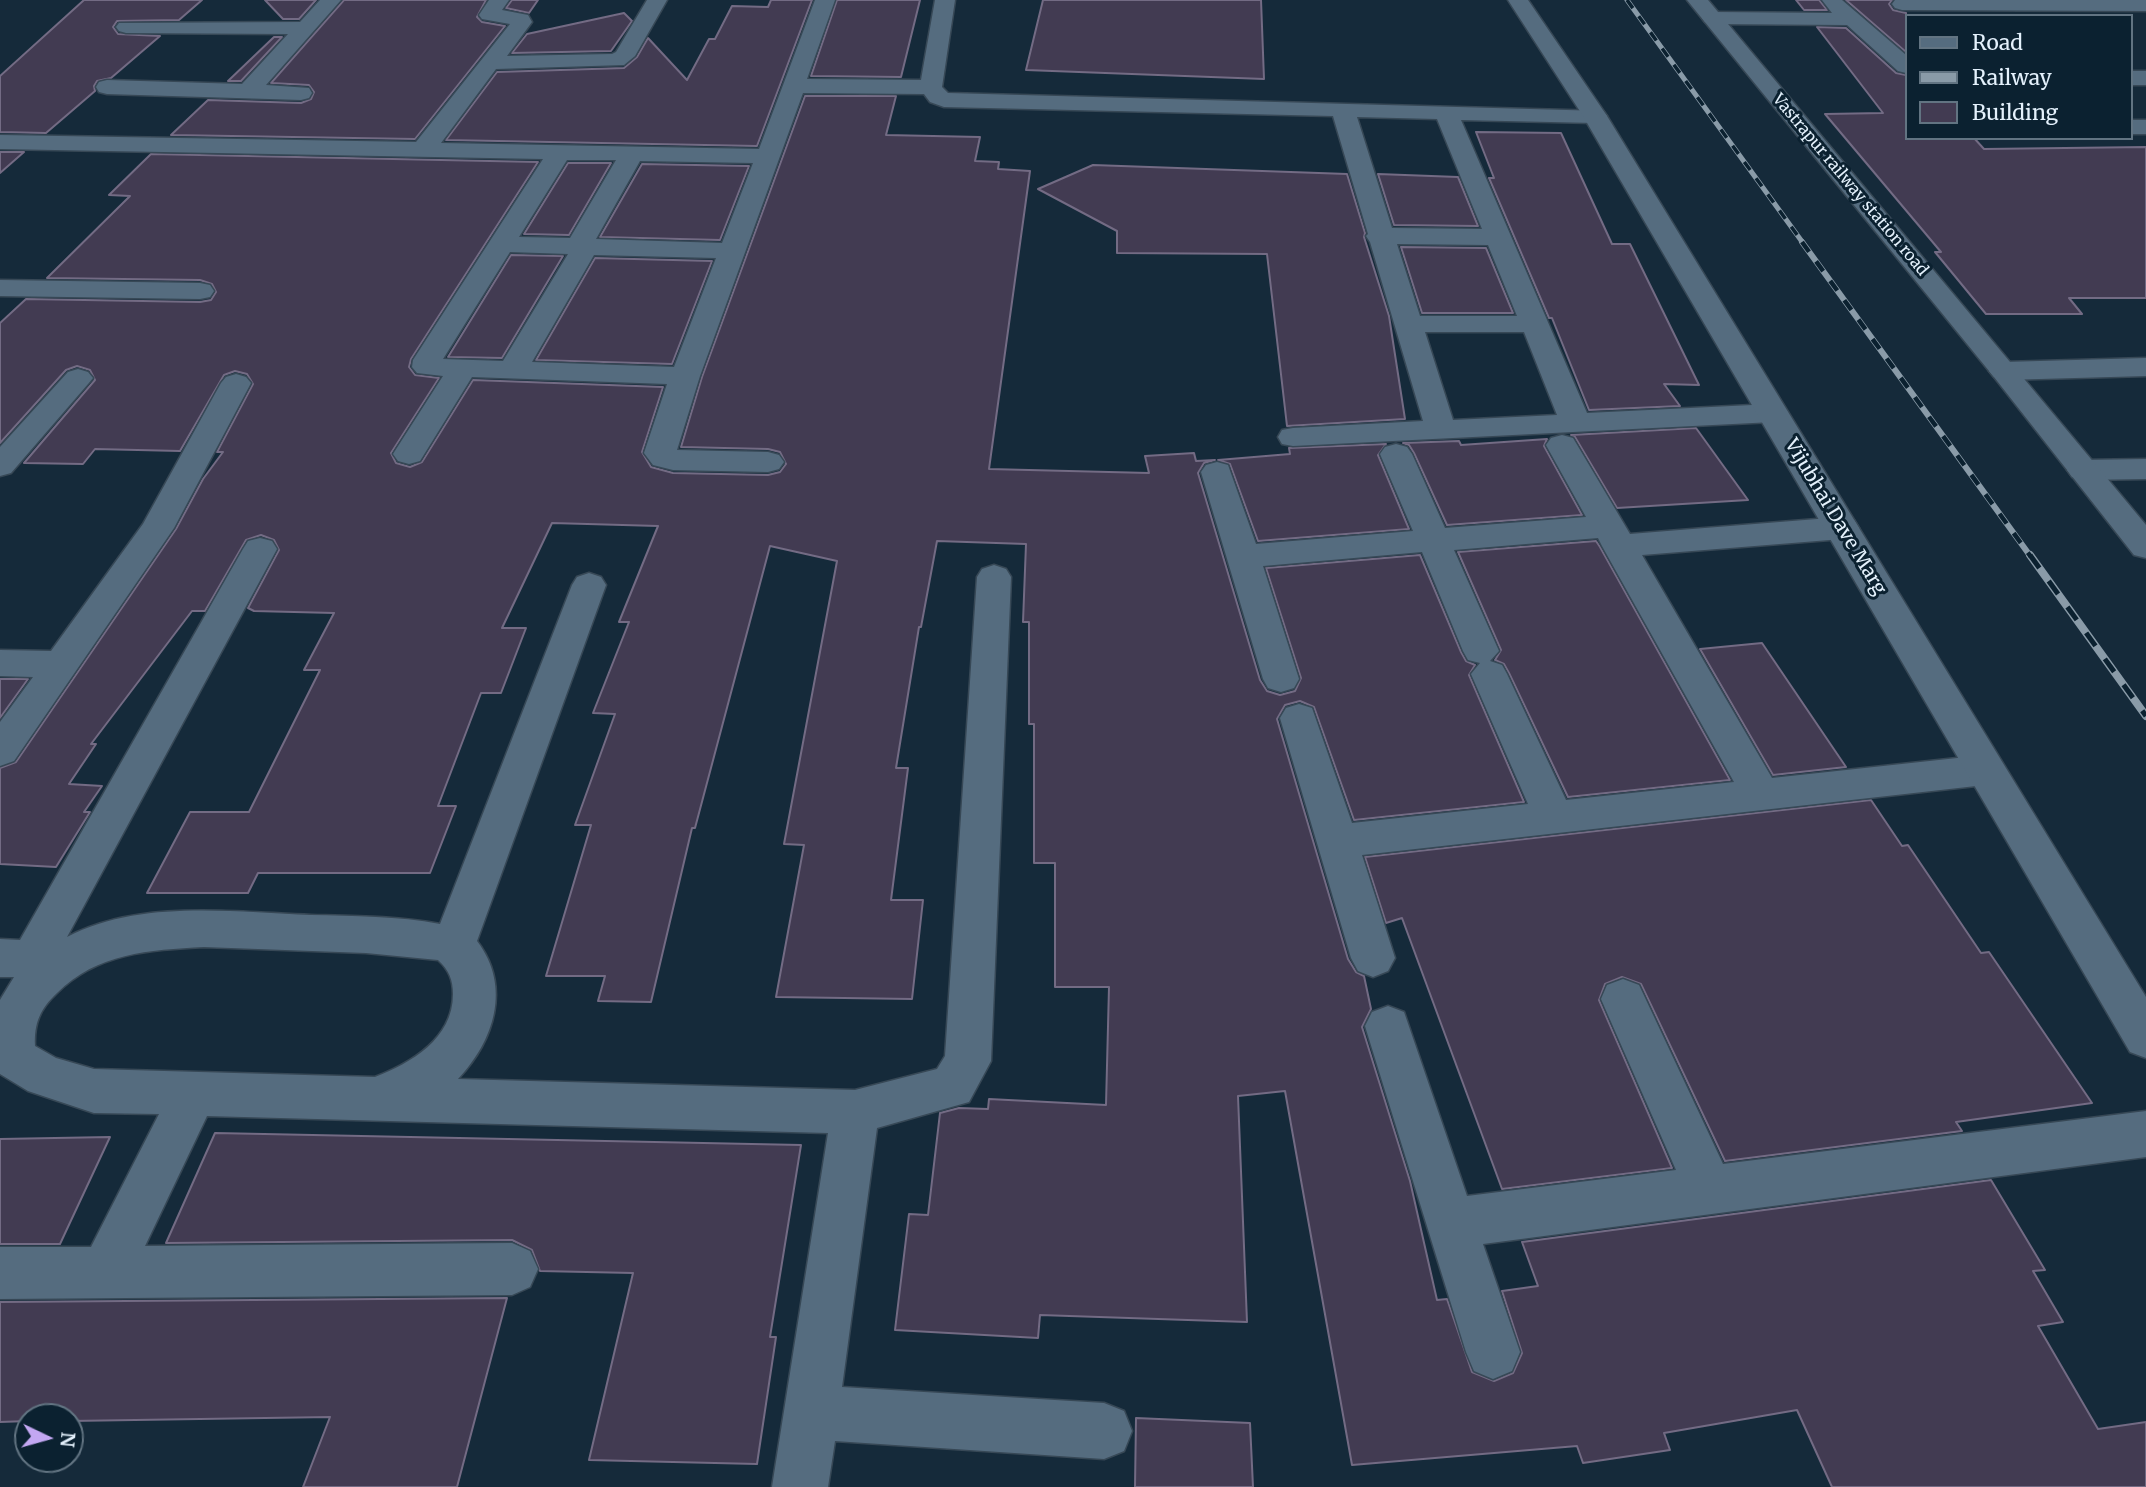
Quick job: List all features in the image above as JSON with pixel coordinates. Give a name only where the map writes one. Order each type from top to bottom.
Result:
[{"type":"street","points":[[248,92],[331,0]]},
{"type":"street","points":[[423,150],[523,22],[521,19],[489,15],[499,0]]},
{"type":"street","points":[[490,63],[616,61],[624,56],[657,0]]},
{"type":"street","points":[[768,462],[664,458],[660,453],[660,444],[825,0]]},
{"type":"street","points":[[946,0],[931,88],[938,97],[957,101],[1595,116]]},
{"type":"street","name":"Vijubhai Dave Marg","points":[[1518,0],[1595,116],[2146,1038]]},
{"type":"street","points":[[1830,0],[1904,64]]},
{"type":"street","points":[[1905,7],[2146,2]]},
{"type":"street","points":[[1704,9],[1849,19]]},
{"type":"street","name":"Vastrapur railway station road","points":[[1704,9],[2004,370],[2146,547]]},
{"type":"street","points":[[126,27],[306,28]]},
{"type":"street","points":[[794,86],[931,88]]},
{"type":"street","points":[[107,87],[301,93]]},
{"type":"street","points":[[1343,110],[1379,236],[1440,428]]},
{"type":"street","points":[[1446,112],[1534,324],[1568,433],[1614,536],[1761,794]]},
{"type":"street","points":[[0,142],[768,156]]},
{"type":"street","points":[[560,152],[428,360],[427,367],[685,376]]},
{"type":"street","points":[[512,371],[632,153]]},
{"type":"street","points":[[1379,236],[1497,237]]},
{"type":"street","points":[[502,244],[732,251]]},
{"type":"street","points":[[0,288],[200,291]]},
{"type":"street","points":[[1408,324],[1534,324]]},
{"type":"street","points":[[2004,370],[2146,367]]},
{"type":"street","points":[[410,454],[462,370]]},
{"type":"street","points":[[0,466],[78,378]]},
{"type":"street","points":[[0,751],[156,528],[236,383]]},
{"type":"street","points":[[1293,438],[1440,428],[1568,433],[1773,413]]},
{"type":"street","points":[[1396,454],[1554,817]]},
{"type":"street","points":[[2083,470],[2146,469]]},
{"type":"street","points":[[1217,472],[1282,679]]},
{"type":"street","points":[[1243,556],[1434,540],[1842,528]]},
{"type":"street","points":[[31,960],[260,549]]},
{"type":"street","points":[[31,960],[42,974],[18,1008],[10,1033],[14,1058],[44,1076],[94,1091],[855,1112],[952,1087],[968,1061],[994,577]]},
{"type":"street","points":[[453,947],[589,584]]},
{"type":"street","points":[[0,663],[62,664]]},
{"type":"street","points":[[1299,718],[1373,958]]},
{"type":"street","points":[[1339,841],[1985,769]]},
{"type":"street","points":[[31,960],[74,952],[129,935],[189,930],[359,935],[419,939],[453,947],[472,968],[477,1002],[460,1045],[430,1074],[378,1098]]},
{"type":"street","points":[[1623,999],[1710,1191]]},
{"type":"street","points":[[1388,1026],[1493,1352]]},
{"type":"street","points":[[106,1272],[192,1095]]},
{"type":"street","points":[[800,1487],[855,1112]]},
{"type":"street","points":[[1451,1223],[2146,1134]]},
{"type":"street","points":[[0,1272],[512,1269]]},
{"type":"street","points":[[811,1412],[1104,1431]]},
{"type":"building","points":[[84,0],[202,0],[179,20],[117,21],[113,27],[118,34],[160,36],[111,78],[97,81],[95,91],[46,133],[0,132],[0,76]]},
{"type":"building","points":[[265,0],[316,0],[299,19],[283,19]]},
{"type":"building","points":[[344,0],[486,0],[477,17],[482,22],[505,26],[415,139],[171,135],[208,100],[301,103],[311,99],[314,92],[309,85],[271,83]]},
{"type":"building","points":[[512,0],[538,0],[529,13],[506,8]]},
{"type":"building","points":[[771,0],[812,0],[757,146],[446,140],[497,72],[624,68],[637,57],[648,38],[687,80],[709,39],[715,39],[732,6],[768,7]]},
{"type":"building","points":[[837,0],[920,0],[901,77],[811,76]]},
{"type":"building","points":[[1043,0],[1261,0],[1264,79],[1026,70]]},
{"type":"building","points":[[1796,0],[1819,0],[1827,10],[1804,10]]},
{"type":"building","points":[[1846,0],[1892,0],[1889,4],[1893,10],[1906,13],[1904,50]]},
{"type":"building","points":[[624,13],[632,21],[611,51],[512,53],[527,34]]},
{"type":"building","points":[[1817,27],[1846,28],[1896,73],[1904,75],[1904,140],[1976,140],[1984,149],[2146,147],[2146,298],[2069,298],[2082,314],[1986,314],[1935,252],[1941,252],[1825,114],[1883,113]]},
{"type":"building","points":[[274,37],[282,37],[241,81],[228,81]]},
{"type":"building","points":[[805,96],[896,96],[886,135],[980,137],[975,161],[999,162],[998,169],[1030,171],[989,469],[1149,473],[1145,456],[1194,453],[1196,461],[1215,460],[1204,463],[1198,473],[1260,680],[1267,691],[1280,695],[1295,691],[1301,678],[1266,568],[1420,555],[1461,652],[1466,661],[1475,665],[1469,675],[1524,802],[1354,820],[1314,707],[1300,701],[1285,705],[1277,719],[1348,959],[1356,972],[1364,976],[1371,1009],[1362,1027],[1410,1181],[1437,1300],[1447,1299],[1472,1372],[1494,1381],[1513,1373],[1522,1353],[1502,1291],[1538,1286],[1522,1242],[1991,1180],[2045,1270],[2033,1271],[2063,1322],[2038,1326],[2098,1429],[2146,1422],[2146,1487],[1832,1487],[1797,1410],[1664,1433],[1670,1450],[1583,1463],[1577,1446],[1352,1465],[1285,1091],[1238,1096],[1247,1322],[1040,1315],[1038,1338],[895,1330],[909,1214],[928,1215],[940,1113],[959,1108],[988,1109],[989,1099],[1106,1105],[1109,987],[1055,987],[1055,863],[1034,863],[1034,724],[1029,724],[1029,622],[1023,622],[1026,544],[937,541],[919,627],[896,768],[908,768],[891,900],[923,900],[912,999],[776,997],[804,845],[784,844],[837,561],[770,546],[695,828],[692,828],[651,1002],[598,1001],[605,976],[546,976],[591,825],[575,825],[615,714],[593,713],[629,622],[619,622],[658,526],[552,523],[502,628],[526,628],[501,693],[481,693],[438,806],[456,806],[430,873],[258,873],[248,893],[147,893],[190,812],[249,812],[320,670],[304,670],[334,613],[254,611],[248,608],[279,550],[274,540],[261,535],[246,540],[205,611],[192,611],[91,744],[96,744],[69,784],[102,786],[84,812],[90,812],[56,867],[0,864],[0,768],[16,762],[176,529],[203,479],[223,452],[217,452],[253,384],[247,374],[235,371],[224,375],[180,451],[95,449],[83,464],[24,463],[95,380],[90,370],[77,366],[66,370],[0,443],[0,323],[26,299],[200,302],[211,300],[216,292],[212,284],[200,280],[47,278],[130,196],[109,195],[151,154],[538,162],[411,359],[409,367],[415,375],[439,378],[391,453],[396,463],[410,467],[422,462],[473,380],[663,387],[642,452],[651,467],[673,473],[768,475],[780,472],[786,464],[780,452],[768,449],[681,447],[702,377]]},
{"type":"building","points":[[1476,132],[1561,133],[1612,244],[1630,244],[1699,385],[1664,384],[1680,406],[1589,410],[1552,318],[1549,318],[1489,178],[1494,178]]},
{"type":"building","points":[[0,152],[24,152],[0,173]]},
{"type":"building","points":[[568,163],[611,163],[569,235],[524,234]]},
{"type":"building","points":[[642,164],[749,166],[720,240],[600,237]]},
{"type":"building","points":[[1093,165],[1347,174],[1389,316],[1405,419],[1287,426],[1267,254],[1117,253],[1117,231],[1038,189]]},
{"type":"building","points":[[1378,174],[1458,177],[1478,226],[1394,225]]},
{"type":"building","points":[[1401,247],[1486,248],[1513,313],[1422,313]]},
{"type":"building","points":[[511,255],[563,256],[502,358],[448,357]]},
{"type":"building","points":[[595,258],[712,261],[672,364],[536,360]]},
{"type":"building","points":[[1696,428],[1748,500],[1617,508],[1575,437],[1571,435]]},
{"type":"building","points":[[1547,439],[1544,446],[1582,515],[1447,525],[1414,453],[1409,445],[1403,443],[1459,441],[1461,445]]},
{"type":"building","points":[[1386,444],[1378,455],[1409,529],[1258,541],[1230,464],[1218,460],[1290,454],[1289,448]]},
{"type":"building","points":[[1596,541],[1730,780],[1568,797],[1509,673],[1504,664],[1495,660],[1501,650],[1458,552]]},
{"type":"building","points":[[1762,643],[1846,767],[1773,775],[1700,649]]},
{"type":"building","points":[[0,679],[28,679],[0,718]]},
{"type":"building","points":[[1871,800],[1902,846],[1908,845],[1981,953],[1989,952],[2092,1103],[1956,1122],[1962,1131],[1725,1161],[1641,984],[1622,977],[1605,984],[1599,1000],[1672,1168],[1502,1189],[1402,918],[1386,923],[1365,857]]},
{"type":"building","points":[[215,1133],[801,1145],[770,1337],[776,1337],[757,1464],[589,1460],[633,1273],[540,1271],[532,1250],[512,1240],[166,1243]]},
{"type":"building","points":[[110,1137],[60,1244],[0,1244],[0,1139]]},
{"type":"building","points":[[507,1298],[457,1487],[303,1487],[330,1417],[84,1421],[84,1403],[14,1403],[14,1422],[0,1422],[0,1302]]},
{"type":"building","points":[[1136,1418],[1250,1423],[1253,1487],[1135,1487]]},
{"type":"railway","points":[[1627,0],[1803,243]]},
{"type":"railway","points":[[1802,242],[2031,557]]},
{"type":"railway","points":[[2030,555],[2146,716]]}]
